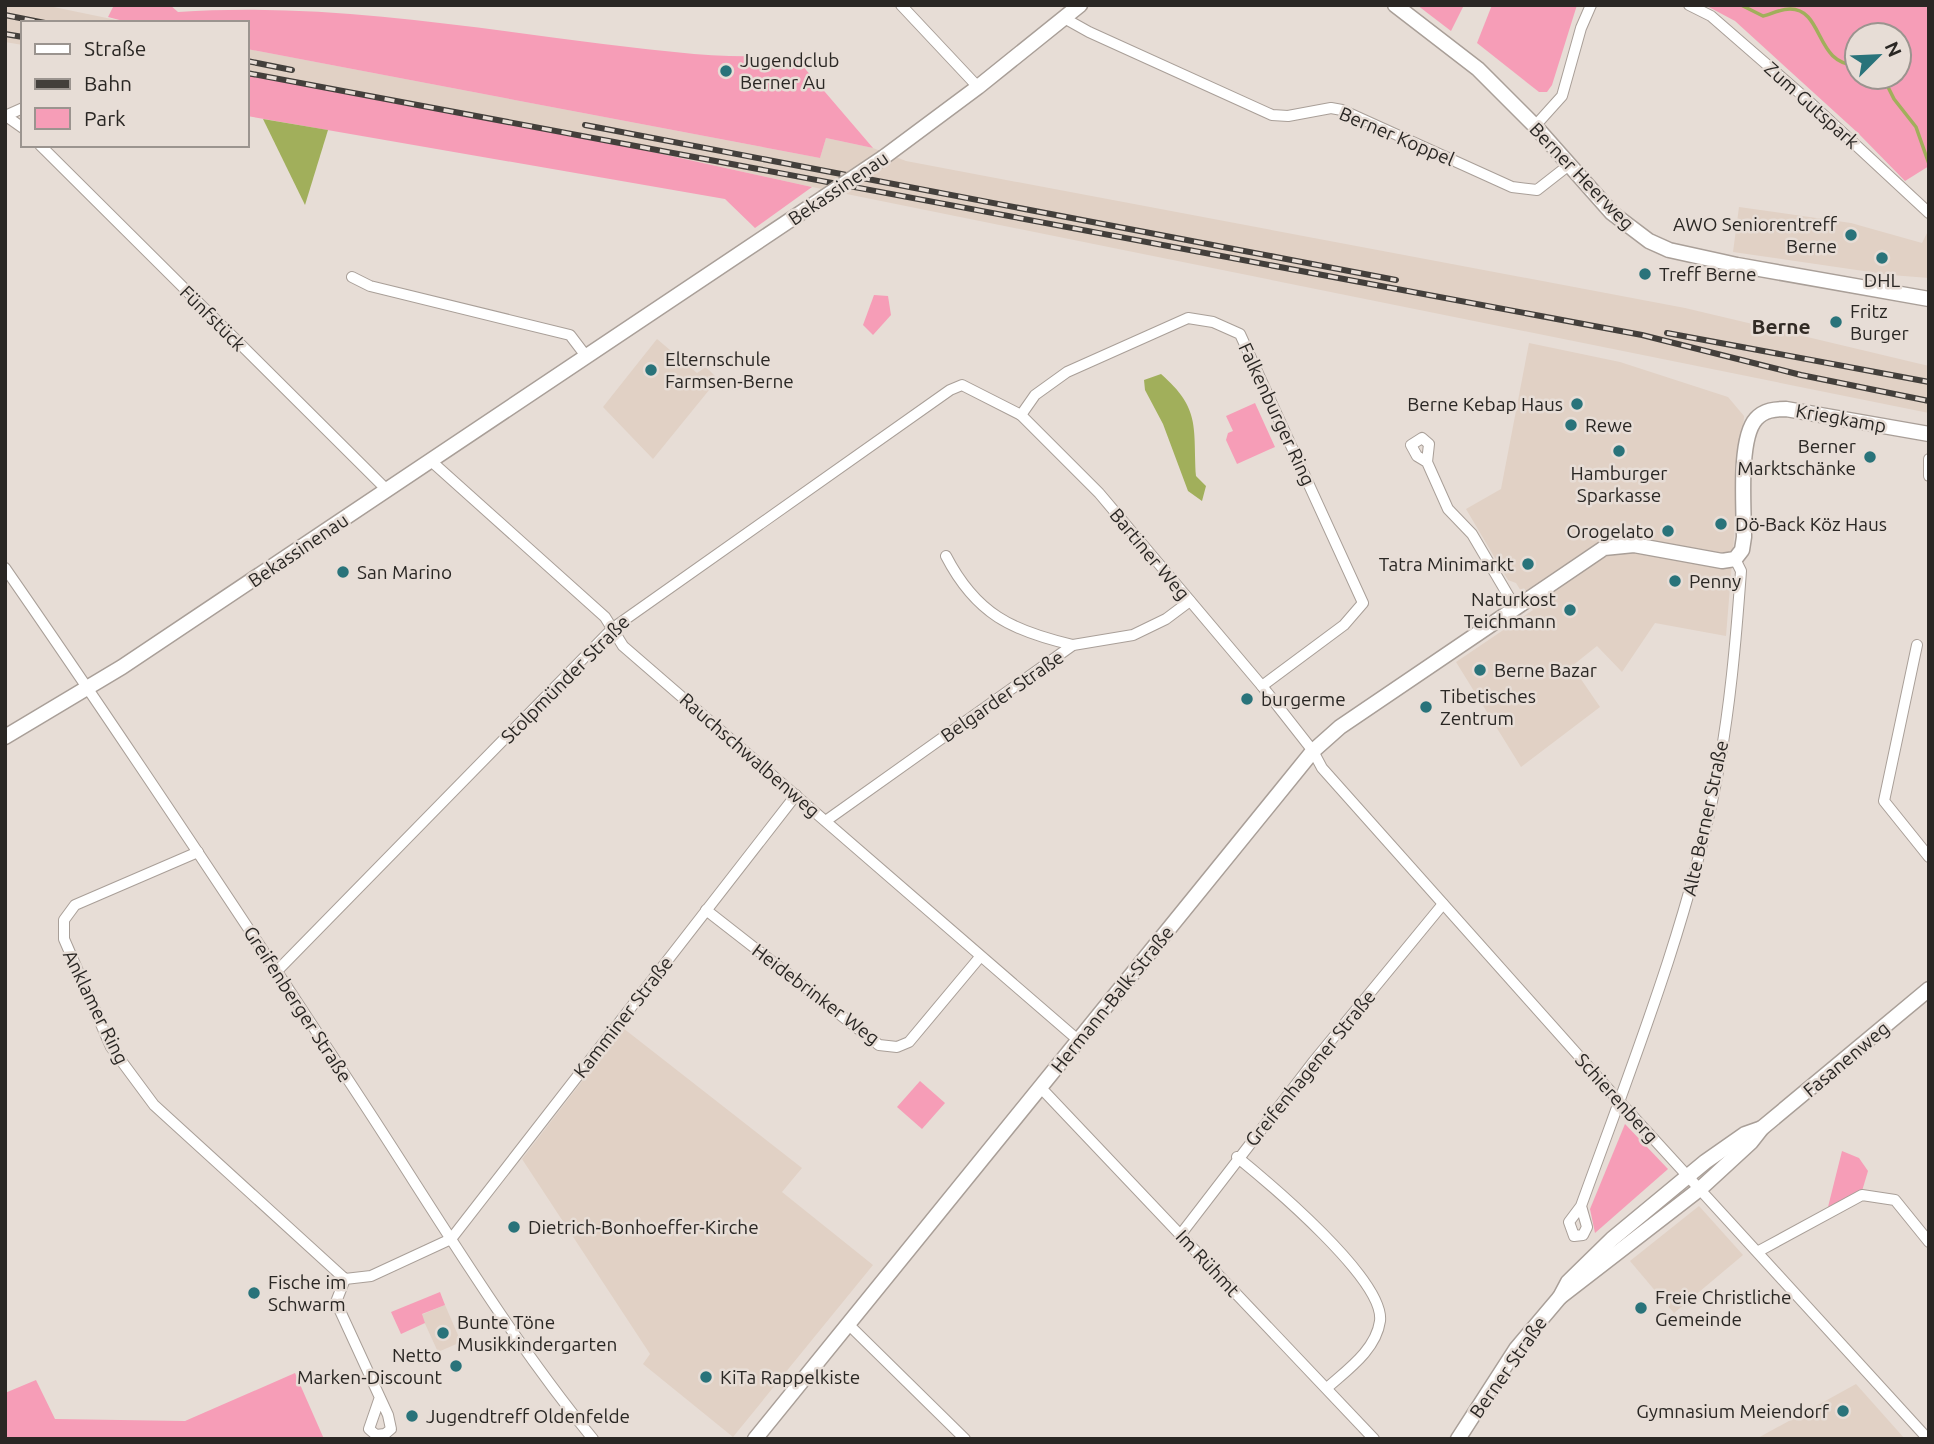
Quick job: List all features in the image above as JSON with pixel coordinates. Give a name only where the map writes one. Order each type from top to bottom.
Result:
[{"type":"street","points":[[901,5],[978,87]]},
{"type":"street","name":"Bekassinenau","points":[[5,737],[89,689],[884,157],[978,87],[1080,5]]},
{"type":"street","name":"Berner Heerweg","points":[[1395,5],[1468,61],[1535,126],[1624,224],[1669,250],[1760,270],[1929,299]]},
{"type":"street","points":[[1535,126],[1562,96],[1581,28],[1591,5]]},
{"type":"street","name":"Zum Gutspark","points":[[1689,5],[1711,16],[1793,87],[1929,213]]},
{"type":"street","name":"Berner Koppel","points":[[1065,18],[1089,32],[1187,74],[1269,114],[1288,117],[1331,107],[1342,110],[1512,187],[1537,190],[1569,165]]},
{"type":"street","points":[[6,116],[21,127]]},
{"type":"street","name":"Fünfstück","points":[[42,147],[387,490]]},
{"type":"street","points":[[352,276],[369,286],[570,335],[586,356]]},
{"type":"street","name":"Falkenburger Ring","points":[[1021,415],[1035,395],[1067,372],[1188,318],[1213,322],[1240,334],[1363,603],[1344,625],[1262,685]]},
{"type":"street","name":"Bartiner Weg","points":[[962,385],[1021,415],[1099,493],[1262,685],[1314,751]]},
{"type":"street","name":"Stolpmünder Straße","points":[[276,972],[613,628],[939,398],[962,385]]},
{"type":"street","name":"Kriegkamp","points":[[1756,419],[1767,411],[1786,409],[1929,434]]},
{"type":"street","name":"Alte Berner Straße","points":[[1581,1206],[1641,1046],[1680,926],[1717,776],[1735,657],[1741,571],[1735,559],[1742,550],[1746,454],[1748,438],[1756,419]]},
{"type":"street","points":[[1929,459],[1929,476]]},
{"type":"street","name":"Rauchschwalbenweg","points":[[431,461],[605,617],[623,646],[1078,1040]]},
{"type":"street","points":[[1427,462],[1448,509],[1472,534],[1515,607]]},
{"type":"street","name":"Hermann-Balk-Straße","points":[[755,1439],[1314,751],[1340,727],[1593,554],[1617,545],[1722,561],[1735,559]]},
{"type":"street","points":[[946,556],[961,584],[989,612],[1019,629],[1073,645]]},
{"type":"street","name":"Greifenberger Straße","points":[[5,568],[198,852],[451,1239],[557,1395],[593,1439]]},
{"type":"street","name":"Belgarder Straße","points":[[827,820],[1073,645],[1133,635],[1166,620],[1190,601]]},
{"type":"street","points":[[1917,645],[1884,800],[1929,857]]},
{"type":"street","name":"Schierenberg","points":[[1314,751],[1322,768],[1443,904],[1928,1439]]},
{"type":"street","name":"Kamminer Straße","points":[[451,1239],[796,795]]},
{"type":"street","name":"Anklamer Ring","points":[[198,852],[75,905],[64,920],[64,939],[111,1046],[154,1105],[345,1279]]},
{"type":"street","name":"Greifenhagener Straße","points":[[1181,1234],[1237,1157],[1443,904]]},
{"type":"street","name":"Heidebrinker Weg","points":[[706,910],[879,1045],[897,1047],[909,1042],[980,957]]},
{"type":"street","name":"Fasanenweg","points":[[1604,1256],[1701,1188],[1751,1142],[1762,1128],[1929,989]]},
{"type":"street","name":"Im Rühmt","points":[[1041,1088],[1374,1439]]},
{"type":"street","name":"Fasanenweg","points":[[1604,1256],[1689,1176],[1738,1138],[1762,1128]]},
{"type":"street","points":[[1237,1157],[1288,1198],[1370,1287],[1380,1322],[1370,1345],[1356,1362],[1327,1388]]},
{"type":"street","points":[[1759,1251],[1862,1195],[1895,1200],[1929,1242]]},
{"type":"street","points":[[379,1400],[336,1302],[345,1279],[371,1276],[451,1239]]},
{"type":"street","name":"Berner Straße","points":[[1458,1439],[1516,1349],[1560,1297],[1604,1256]]},
{"type":"street","points":[[848,1324],[965,1439]]},
{"type":"shaded area","points":[[5,5],[44,5],[121,21],[21,21],[21,45],[5,42]]},
{"type":"shaded area","points":[[248,49],[820,158],[826,138],[873,148],[906,161],[1685,308],[1929,366],[1929,413],[812,187],[630,147],[248,74]]},
{"type":"shaded area","points":[[263,119],[328,130],[305,205]]},
{"type":"shaded area","points":[[1739,207],[1851,223],[1922,243],[1929,229],[1929,278],[1733,252]]},
{"type":"shaded area","points":[[657,339],[697,373],[706,367],[718,379],[653,459],[603,407]]},
{"type":"shaded area","points":[[1529,343],[1620,362],[1728,397],[1744,416],[1726,636],[1655,623],[1622,672],[1597,646],[1572,666],[1600,707],[1521,767],[1456,662],[1533,610],[1516,583],[1508,580],[1466,509],[1501,489]]},
{"type":"shaded area","points":[[1161,374],[1174,386],[1189,409],[1194,431],[1196,476],[1206,486],[1202,501],[1188,491],[1163,424],[1145,390],[1144,380]]},
{"type":"shaded area","points":[[623,1028],[802,1168],[782,1192],[873,1265],[733,1437],[643,1364],[650,1354],[522,1159]]},
{"type":"shaded area","points":[[1699,1206],[1743,1255],[1674,1313],[1630,1261]]},
{"type":"shaded area","name":"Bunte Töne Musikkindergarten","points":[[445,1305],[461,1342],[438,1352],[421,1315]]},
{"type":"shaded area","name":"Gymnasium Meiendorf","points":[[1856,1384],[1905,1439],[1756,1439]]},
{"type":"green space","points":[[114,5],[170,5],[178,12],[308,11],[437,22],[694,54],[795,57],[873,148],[826,138],[820,158],[248,49],[248,21],[123,21],[108,17]]},
{"type":"green space","points":[[1417,5],[1464,5],[1451,31]]},
{"type":"green space","points":[[1492,5],[1577,5],[1552,85],[1547,92],[1539,92],[1477,43]]},
{"type":"green space","points":[[1705,5],[1929,5],[1929,166],[1905,181],[1858,133],[1735,21]]},
{"type":"green space","points":[[248,74],[630,147],[812,187],[755,228],[725,199],[248,116]]},
{"type":"green space","points":[[874,295],[888,296],[891,315],[873,335],[863,325]]},
{"type":"green space","points":[[1255,403],[1275,447],[1237,464],[1226,440],[1228,433],[1233,431],[1226,416]]},
{"type":"green space","points":[[920,1081],[945,1103],[922,1129],[897,1107]]},
{"type":"green space","points":[[1625,1124],[1668,1169],[1595,1233],[1590,1209]]},
{"type":"green space","points":[[1842,1151],[1859,1158],[1868,1171],[1862,1191],[1828,1207]]},
{"type":"green space","points":[[440,1292],[445,1305],[422,1314],[425,1323],[401,1334],[391,1312]]},
{"type":"green space","points":[[295,1373],[324,1439],[5,1439],[5,1393],[36,1380],[55,1419],[185,1421]]},
{"type":"waterway","points":[[1741,5],[1763,16],[1787,9],[1801,11],[1809,18],[1826,48],[1843,63]]},
{"type":"waterway","points":[[1890,91],[1916,127],[1929,164]]},
{"type":"railway","points":[[5,15],[35,21]]},
{"type":"railway","points":[[5,34],[21,37]]},
{"type":"railway","points":[[248,61],[292,70]]},
{"type":"railway","points":[[248,73],[1642,335],[1801,375],[1929,401]]},
{"type":"railway","points":[[585,125],[1396,280]]},
{"type":"railway","points":[[1667,333],[1929,382]]},
{"type":"place","name":"Jugendclub Berner Au","points":[[726,71]]},
{"type":"place","name":"AWO Seniorentreff Berne","points":[[1851,235]]},
{"type":"place","name":"DHL","points":[[1882,258]]},
{"type":"place","name":"Treff Berne","points":[[1645,274]]},
{"type":"place","name":"Fritz Burger","points":[[1836,322]]},
{"type":"place","name":"Elternschule Farmsen-Berne","points":[[651,370]]},
{"type":"place","name":"Berne Kebap Haus","points":[[1577,404]]},
{"type":"place","name":"Rewe","points":[[1571,425]]},
{"type":"place","name":"Hamburger Sparkasse","points":[[1619,451]]},
{"type":"place","name":"Berner Marktschänke","points":[[1870,457]]},
{"type":"place","name":"Dö-Back Köz Haus","points":[[1721,524]]},
{"type":"place","name":"Orogelato","points":[[1668,531]]},
{"type":"place","name":"Tatra Minimarkt","points":[[1528,564]]},
{"type":"place","name":"San Marino","points":[[343,572]]},
{"type":"place","name":"Penny","points":[[1675,581]]},
{"type":"place","name":"Naturkost Teichmann","points":[[1570,610]]},
{"type":"place","name":"Berne Bazar","points":[[1480,670]]},
{"type":"place","name":"burgerme","points":[[1247,699]]},
{"type":"place","name":"Tibetisches Zentrum","points":[[1426,707]]},
{"type":"place","name":"Dietrich-Bonhoeffer-Kirche","points":[[514,1227]]},
{"type":"place","name":"Fische im Schwarm","points":[[254,1293]]},
{"type":"place","name":"Freie Christliche Gemeinde","points":[[1641,1308]]},
{"type":"place","name":"Bunte Töne Musikkindergarten","points":[[443,1333]]},
{"type":"place","name":"Netto Marken-Discount","points":[[456,1366]]},
{"type":"place","name":"KiTa Rappelkiste","points":[[706,1377]]},
{"type":"place","name":"Gymnasium Meiendorf","points":[[1843,1411]]},
{"type":"place","name":"Jugendtreff Oldenfelde","points":[[412,1416]]},
{"type":"district","name":"Berne","points":[[1781,327]]}]
